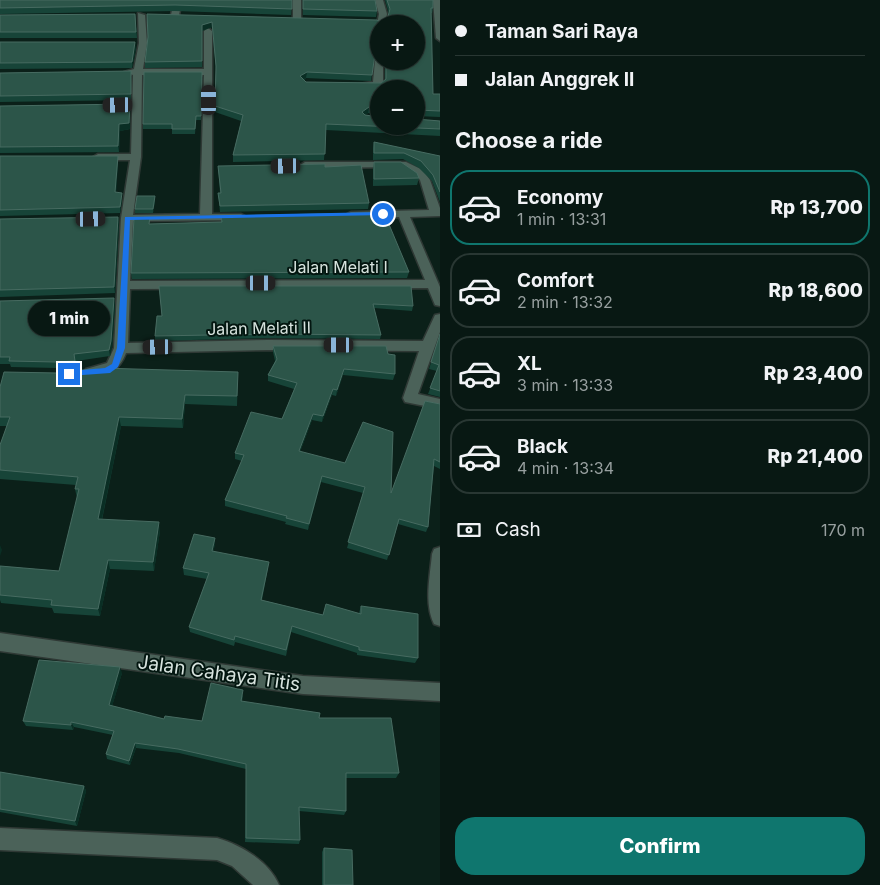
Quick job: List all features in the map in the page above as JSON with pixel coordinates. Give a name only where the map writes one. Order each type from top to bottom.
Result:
[{"type":"street","points":[[178,0],[172,15],[184,15]]},
{"type":"street","points":[[288,19],[302,20],[297,0]]},
{"type":"street","points":[[379,0],[383,15]]},
{"type":"street","points":[[437,0],[440,38]]},
{"type":"street","points":[[77,374],[107,371],[115,365],[121,348],[118,299],[124,285],[122,218],[136,157],[133,105],[138,72],[140,15]]},
{"type":"street","points":[[206,217],[213,167],[208,31]]},
{"type":"street","points":[[352,86],[378,86],[379,70]]},
{"type":"street","points":[[118,72],[209,72]]},
{"type":"street","points":[[88,157],[136,157]]},
{"type":"street","points":[[295,166],[402,164],[419,172],[425,180],[438,213],[344,215]]},
{"type":"street","points":[[403,214],[440,302]]},
{"type":"street","points":[[122,218],[255,216]]},
{"type":"street","name":"Jalan Melati I","points":[[124,285],[431,284]]},
{"type":"street","points":[[440,318],[427,346],[410,398],[440,404]]},
{"type":"street","name":"Jalan Melati II","points":[[121,348],[268,345],[427,346]]},
{"type":"street","points":[[440,554],[437,599],[440,618]]},
{"type":"street","name":"Jalan Cahaya Titis","points":[[0,642],[303,685],[440,692]]},
{"type":"street","points":[[0,839],[217,850],[238,856],[268,885]]},
{"type":"building","points":[[0,0],[292,0],[292,9],[175,5],[0,8]]},
{"type":"building","points":[[303,0],[375,0],[377,11],[303,9]]},
{"type":"building","points":[[387,0],[433,0],[433,8],[431,8],[433,94],[440,94],[440,111],[425,110],[425,80],[385,80],[386,70],[425,70],[425,15],[388,15],[390,9]]},
{"type":"building","points":[[135,14],[136,32],[0,32],[0,15]]},
{"type":"building","points":[[147,14],[370,20],[370,70],[373,70],[372,75],[307,72],[300,76],[306,82],[370,83],[370,107],[362,112],[370,116],[370,126],[326,124],[325,154],[233,155],[243,115],[215,106],[216,66],[212,22],[202,25],[202,61],[145,62],[148,37]]},
{"type":"building","points":[[0,42],[135,42],[132,62],[0,63]]},
{"type":"building","points":[[131,71],[131,94],[0,96],[0,73]]},
{"type":"building","points":[[144,72],[202,72],[201,116],[196,116],[195,129],[172,129],[172,124],[143,124]]},
{"type":"building","points":[[130,104],[129,123],[119,124],[118,146],[0,147],[0,106]]},
{"type":"building","points":[[425,120],[440,121],[440,129],[425,128]]},
{"type":"building","points":[[374,142],[440,156],[440,192],[433,175],[421,161],[404,153],[374,153]]},
{"type":"building","points":[[0,156],[118,156],[115,192],[122,193],[120,207],[0,210]]},
{"type":"building","points":[[374,162],[401,162],[417,173],[419,178],[374,179]]},
{"type":"building","points":[[325,164],[325,167],[361,165],[369,203],[220,206],[218,193],[221,193],[218,166]]},
{"type":"building","points":[[137,196],[155,196],[153,209],[135,209]]},
{"type":"building","points":[[371,213],[373,223],[388,222],[409,272],[131,273],[134,218],[150,217],[149,224],[222,222],[221,216]]},
{"type":"building","points":[[118,217],[114,287],[0,290],[0,219]]},
{"type":"building","points":[[159,286],[411,286],[413,306],[373,304],[381,335],[155,336],[157,316],[162,316]]},
{"type":"building","points":[[114,298],[109,350],[74,354],[75,361],[9,361],[10,357],[0,357],[0,301]]},
{"type":"building","points":[[440,334],[440,391],[430,388],[439,365],[431,362]]},
{"type":"building","points":[[273,346],[386,346],[388,354],[395,355],[395,374],[344,369],[337,390],[333,389],[323,416],[313,414],[299,451],[345,463],[363,422],[393,432],[391,493],[425,401],[440,404],[440,462],[434,459],[428,527],[399,519],[389,555],[348,542],[365,487],[322,476],[309,524],[286,518],[287,516],[225,500],[244,455],[235,453],[251,412],[282,419],[297,383],[268,375],[277,359]]},
{"type":"building","points":[[100,368],[238,372],[237,396],[185,395],[182,419],[119,417],[98,519],[159,522],[153,562],[108,560],[98,609],[51,605],[52,600],[0,595],[0,566],[59,571],[79,489],[75,489],[78,477],[0,470],[0,445],[10,417],[0,417],[0,387],[4,372],[58,373]]},
{"type":"building","points":[[194,534],[215,538],[212,551],[269,562],[261,600],[323,615],[326,604],[361,614],[361,606],[418,614],[418,658],[359,650],[359,647],[292,626],[286,650],[235,636],[234,640],[189,627],[209,573],[183,568]]},
{"type":"building","points":[[39,660],[120,667],[109,705],[164,719],[165,716],[202,721],[211,683],[243,690],[241,701],[320,713],[319,718],[391,718],[399,773],[346,773],[346,811],[299,807],[300,840],[246,838],[246,764],[178,749],[135,743],[129,761],[106,754],[114,731],[71,722],[71,725],[23,721]]},
{"type":"building","points":[[0,772],[84,786],[75,821],[0,809]]},
{"type":"building","points":[[324,848],[352,850],[353,885],[324,885]]},
{"type":"route","points":[[69,374],[107,371],[115,365],[121,348],[127,218],[383,214]]}]
